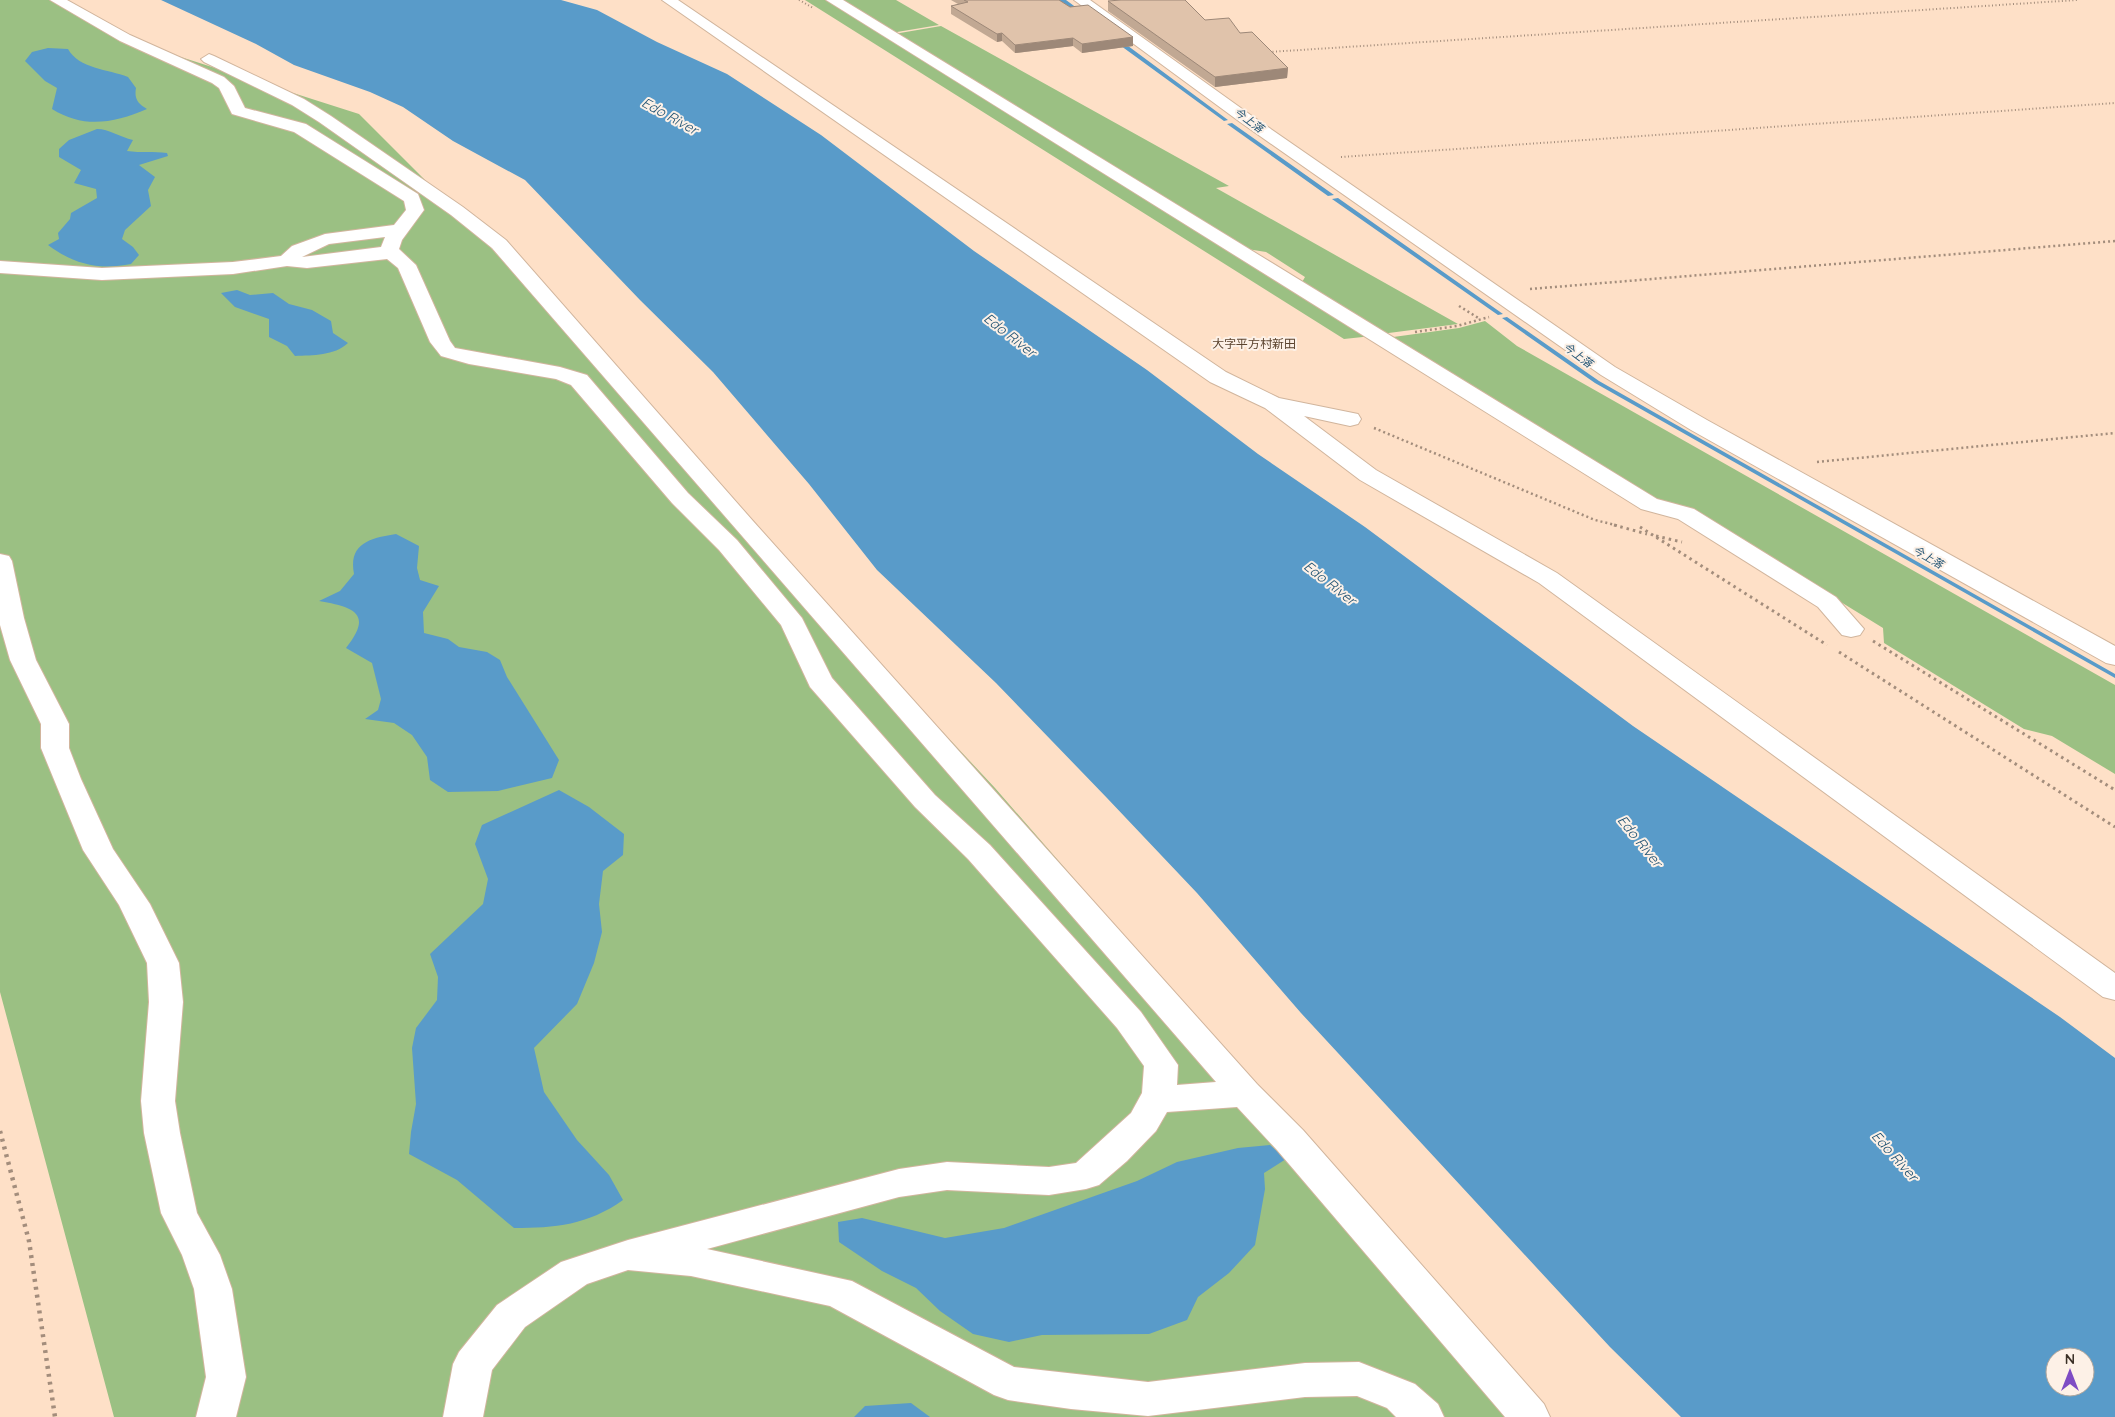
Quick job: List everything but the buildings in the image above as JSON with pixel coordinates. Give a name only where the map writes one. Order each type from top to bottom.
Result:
[{"type":"lane","points":[[57,0],[125,38],[218,80],[226,86],[238,111],[300,128],[357,166],[376,174],[412,198],[415,210],[399,235],[406,265],[440,342],[448,352],[469,358],[560,373],[579,380],[680,498],[728,545],[793,623],[820,682],[924,802],[979,852],[1026,908],[1129,1020],[1161,1065],[1157,1100],[1144,1122],[1086,1175],[1050,1181],[947,1176],[899,1183],[628,1255],[574,1273],[511,1316],[473,1364],[463,1417]]},
{"type":"lane","points":[[84,0],[130,23]]},
{"type":"lane","points":[[669,0],[1218,377],[1273,403],[1368,475],[1548,578],[2115,989]]},
{"type":"lane","points":[[833,0],[1649,504],[1686,514],[1819,596],[1827,602],[1851,629]]},
{"type":"lane","points":[[1081,0],[1305,159],[1629,384],[2115,657]]},
{"type":"lane","points":[[193,51],[298,102],[456,210],[498,244],[737,519],[1246,1093],[1290,1140],[1530,1417]]},
{"type":"lane","points":[[0,267],[102,274],[233,268],[292,260],[289,258],[295,250],[320,241],[399,235],[456,210]]},
{"type":"lane","points":[[1273,403],[1350,419]]},
{"type":"lane","points":[[0,561],[11,618],[23,660],[55,724],[55,748],[67,778],[98,850],[134,904],[163,963],[166,1002],[158,1101],[162,1133],[179,1213],[201,1255],[213,1289],[226,1377],[216,1417]]},
{"type":"lane","points":[[1157,1100],[1246,1093]]},
{"type":"lane","points":[[628,1255],[691,1261],[838,1292],[1008,1383],[1071,1392],[1148,1399],[1304,1380],[1359,1379],[1401,1396],[1424,1417]]},
{"type":"path","points":[[799,0],[806,4]]},
{"type":"path","points":[[1265,52],[2077,0]]},
{"type":"path","points":[[1305,159],[2115,103]]},
{"type":"path","points":[[1495,292],[2115,241]]},
{"type":"path","points":[[1459,306],[1480,319]]},
{"type":"path","points":[[1457,326],[1487,318]]},
{"type":"path","points":[[1350,419],[1595,520],[1687,543]]},
{"type":"path","points":[[1774,466],[2115,433]]},
{"type":"path","points":[[1851,629],[2115,790]]},
{"type":"path","points":[[0,1131],[29,1241],[55,1417]]},
{"type":"green space","points":[[0,0],[59,0],[140,44],[359,114],[462,217],[995,788],[1543,1417],[114,1417],[0,992]]},
{"type":"green space","points":[[805,0],[828,0],[1372,336],[1344,339]]},
{"type":"green space","points":[[838,0],[896,0],[939,25],[891,33]]},
{"type":"green space","points":[[941,26],[1229,186],[1216,188],[1458,324],[1381,334],[1301,284],[1305,277],[1266,252],[1241,248],[894,34]]},
{"type":"green space","points":[[1485,321],[1517,346],[2115,685],[2115,774],[2052,736],[2024,729],[1884,643],[1883,628],[1810,583],[1653,502],[1386,338],[1459,328]]},
{"type":"water","name":"Edo River","points":[[161,0],[561,0],[597,10],[657,42],[727,74],[821,135],[974,251],[1147,370],[1258,454],[1365,527],[1633,726],[2060,1017],[2115,1058],[2115,1417],[1681,1417],[1610,1347],[1301,1013],[1197,893],[1107,798],[996,683],[877,570],[809,484],[713,372],[640,300],[525,180],[453,141],[403,107],[370,92],[294,65],[256,44]]},
{"type":"water","points":[[1058,0],[1066,0],[1228,120],[1224,121]]},
{"type":"water","points":[[48,48],[68,49],[73,56],[87,65],[128,77],[136,88],[137,101],[147,109],[123,118],[99,122],[76,119],[52,109],[57,88],[45,81],[25,61],[32,52]]},
{"type":"water","points":[[1232,123],[1334,195],[1328,196],[1227,124]]},
{"type":"water","points":[[97,129],[106,130],[133,140],[127,151],[167,153],[168,156],[139,165],[155,177],[148,190],[151,206],[125,230],[122,239],[133,247],[139,255],[131,264],[98,266],[88,264],[68,257],[48,245],[59,239],[58,233],[70,219],[71,213],[97,198],[96,189],[74,183],[81,170],[59,157],[59,149],[69,140]]},
{"type":"water","points":[[1338,198],[1503,314],[1498,315],[1332,199]]},
{"type":"water","points":[[237,290],[250,295],[273,293],[289,304],[312,310],[331,321],[333,333],[348,343],[330,353],[295,356],[287,346],[269,337],[269,319],[235,307],[221,293]]},
{"type":"water","points":[[1507,317],[1599,381],[2115,674],[2115,678],[1595,383],[1502,318]]},
{"type":"water","points":[[396,534],[419,546],[417,568],[420,580],[439,586],[423,612],[424,633],[448,639],[459,647],[487,652],[500,660],[507,677],[559,760],[552,778],[498,791],[448,792],[430,780],[427,757],[412,735],[394,723],[365,719],[378,710],[381,699],[372,663],[346,648],[354,636],[359,619],[350,609],[319,601],[340,591],[354,574],[353,564],[355,555],[363,544],[370,540]]},
{"type":"water","points":[[559,790],[589,807],[624,834],[623,855],[603,871],[599,904],[602,932],[594,963],[577,1004],[534,1048],[544,1092],[577,1140],[609,1175],[623,1200],[584,1220],[557,1226],[514,1228],[457,1180],[409,1154],[416,1104],[412,1048],[416,1028],[437,1000],[438,977],[430,954],[483,904],[488,879],[475,844],[482,825]]},
{"type":"water","points":[[1270,1145],[1286,1159],[1264,1173],[1265,1189],[1255,1245],[1229,1273],[1198,1297],[1187,1320],[1149,1334],[1042,1335],[1009,1342],[973,1334],[940,1311],[916,1288],[882,1271],[839,1242],[838,1222],[862,1218],[945,1238],[1004,1228],[1137,1181],[1177,1162],[1238,1148]]},
{"type":"water","points":[[911,1403],[930,1417],[854,1417],[865,1406]]},
{"type":"district","name":"大字平方村新田","points":[[1254,343]]},
{"type":"water label","name":"今上落","points":[[1249,120]]},
{"type":"water label","name":"今上落","points":[[1578,355]]},
{"type":"water label","name":"今上落","points":[[1928,557]]}]
